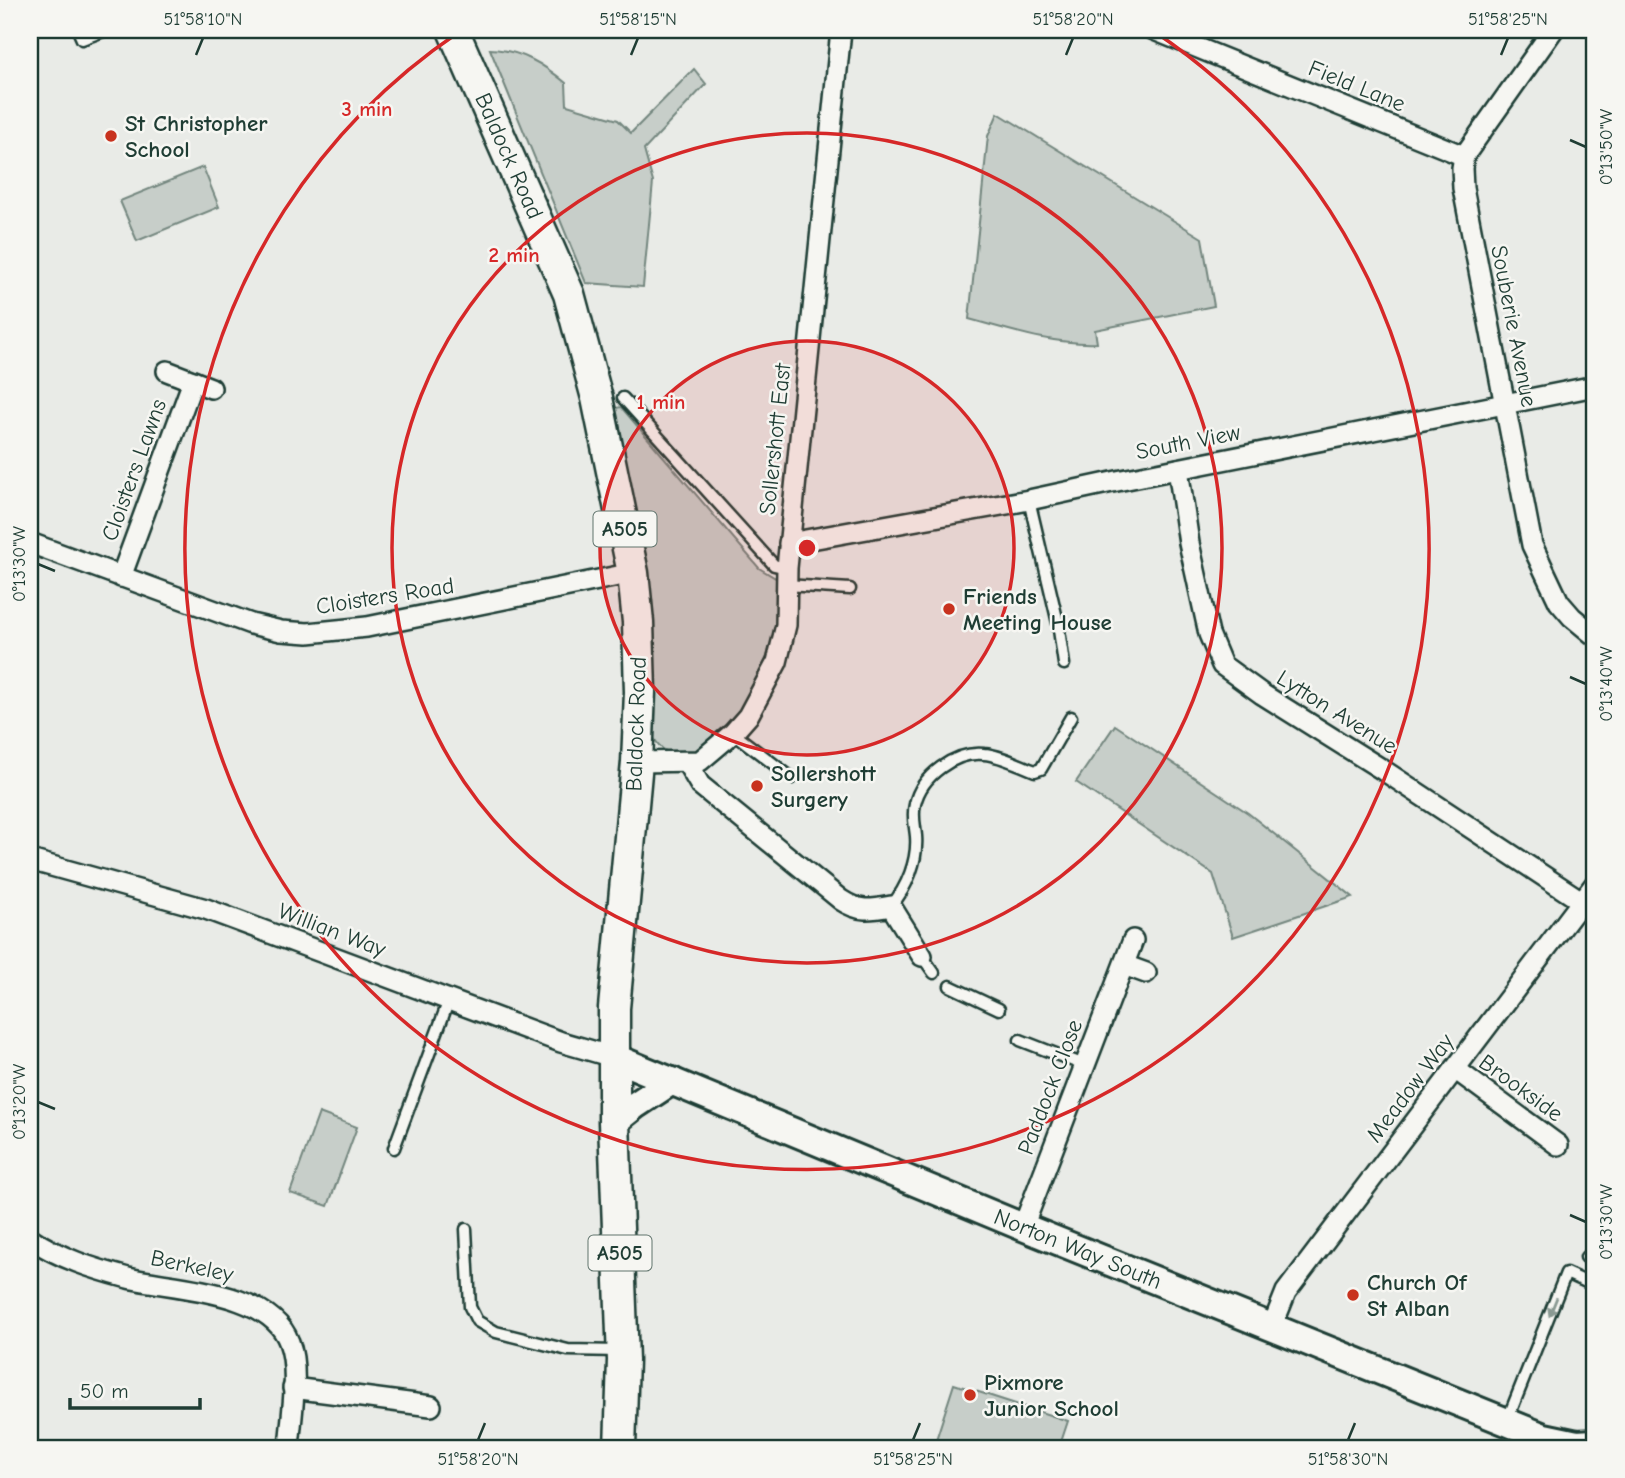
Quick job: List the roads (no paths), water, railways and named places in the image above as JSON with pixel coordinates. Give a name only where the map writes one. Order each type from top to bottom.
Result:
[{"type":"main road","name":"Baldock Road","points":[[453,30],[569,294],[599,408],[633,573],[638,622],[640,692],[637,762],[619,935],[613,1057],[623,1351],[620,1448]]},
{"type":"street","name":"Sollershott East","points":[[637,762],[687,763],[700,761],[710,755],[748,716],[777,662],[786,625],[789,543],[841,30]]},
{"type":"street","name":"Field Lane","points":[[1154,30],[1464,156]]},
{"type":"street","points":[[1464,156],[1553,30]]},
{"type":"street","name":"Souberie Avenue","points":[[1464,156],[1463,188],[1532,545],[1559,603],[1595,636]]},
{"type":"street","name":"Cloisters Lawns","points":[[121,577],[202,385],[167,371]]},
{"type":"street","name":"South View","points":[[789,543],[1029,500],[1595,386]]},
{"type":"street","name":"Lytton Avenue","points":[[1178,469],[1189,542],[1209,634],[1222,665],[1253,688],[1589,906]]},
{"type":"street","name":"Cloisters Road","points":[[30,543],[251,624],[281,631],[308,633],[398,622],[633,573]]},
{"type":"street","points":[[687,763],[700,785],[841,900],[853,908],[865,911],[891,905],[922,956]]},
{"type":"street","name":"Willian Way","points":[[30,860],[206,909],[561,1042],[613,1057]]},
{"type":"street","name":"Meadow Way","points":[[1272,1327],[1286,1292],[1455,1069],[1589,906],[1595,884]]},
{"type":"street","name":"Paddock Close","points":[[1023,1227],[1133,940]]},
{"type":"street","points":[[1124,965],[1146,973]]},
{"type":"street","name":"Norton Way South","points":[[613,1057],[1023,1227],[1507,1421],[1549,1443],[1591,1444]]},
{"type":"street","name":"Brookside","points":[[1455,1069],[1558,1145]]},
{"type":"street","points":[[614,1122],[672,1082]]},
{"type":"street","name":"Berkeley","points":[[30,1238],[45,1249],[97,1269],[230,1298],[262,1311],[282,1328],[292,1350],[293,1388],[289,1448]]},
{"type":"street","points":[[293,1388],[431,1406]]},
{"type":"lane","points":[[80,34],[106,30]]},
{"type":"lane","points":[[624,398],[786,576],[850,589]]},
{"type":"lane","points":[[1029,500],[1058,623],[1064,664]]},
{"type":"lane","points":[[891,905],[901,894],[914,858],[915,802],[927,782],[940,768],[959,757],[984,754],[1035,771],[1041,769],[1071,717]]},
{"type":"lane","points":[[733,733],[792,778]]},
{"type":"lane","points":[[922,956],[934,973]]},
{"type":"lane","points":[[950,986],[999,1009]]},
{"type":"lane","points":[[394,1148],[449,1000]]},
{"type":"lane","points":[[1020,1040],[1084,1065]]},
{"type":"lane","points":[[466,1229],[470,1307],[477,1321],[496,1332],[568,1350],[623,1351]]},
{"type":"lane","points":[[1586,1257],[1595,1266]]},
{"type":"lane","points":[[1507,1421],[1566,1273],[1595,1286]]},
{"type":"place","name":"St Christopher School","points":[[111,136]]},
{"type":"place","name":"Friends Meeting House","points":[[949,609]]},
{"type":"place","name":"Sollershott Surgery","points":[[757,786]]},
{"type":"place","name":"Church Of St Alban","points":[[1353,1295]]},
{"type":"place","name":"Pixmore Junior School","points":[[970,1395]]}]
